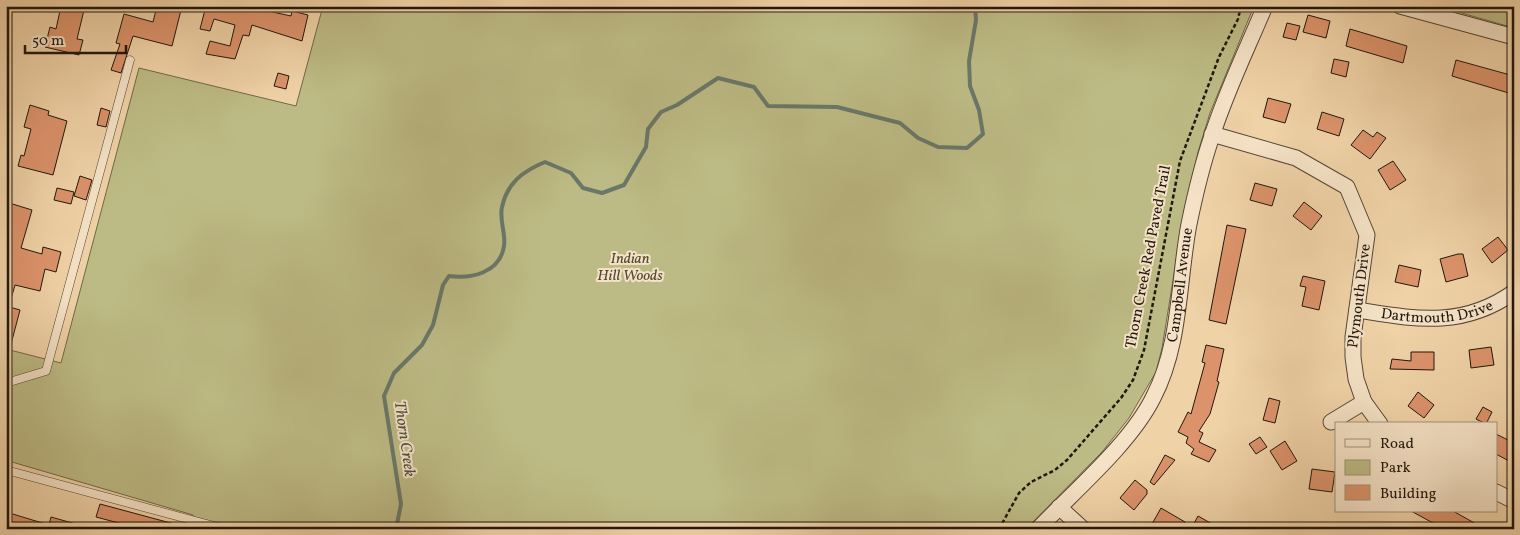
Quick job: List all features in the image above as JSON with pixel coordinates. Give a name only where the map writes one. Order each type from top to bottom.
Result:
[{"type":"street","name":"Campbell Avenue","points":[[1038,529],[1114,452],[1152,401],[1165,375],[1171,350],[1189,226],[1212,134],[1265,6]]},
{"type":"street","points":[[1400,6],[1514,37]]},
{"type":"street","name":"Plymouth Drive","points":[[1212,134],[1296,158],[1347,187],[1367,235],[1353,357],[1356,379],[1364,402],[1379,422]]},
{"type":"street","name":"Dartmouth Drive","points":[[1357,310],[1416,319],[1452,318],[1486,308],[1514,292]]},
{"type":"street","points":[[1331,422],[1364,402]]},
{"type":"street","points":[[1498,493],[1514,501]]},
{"type":"street","points":[[1059,507],[1083,529]]},
{"type":"lane","points":[[6,383],[46,371],[130,60]]},
{"type":"lane","points":[[6,470],[225,529]]},
{"type":"path","name":"Thorn Creek Red Paved Trail","points":[[999,529],[1020,493],[1031,482],[1055,470],[1067,460],[1121,398],[1133,380],[1144,350],[1180,161],[1219,57],[1238,20],[1241,6]]},
{"type":"green space","name":"Indian Hill Woods","points":[[323,6],[1254,6],[1210,113],[1198,152],[1183,219],[1162,348],[1156,372],[1129,418],[1102,452],[1026,529],[204,529],[193,515],[12,462],[6,452],[6,349],[61,363],[139,68],[296,106]]},
{"type":"green space","points":[[1437,6],[1514,6],[1514,28]]},
{"type":"building","points":[[61,6],[84,10],[77,39],[83,40],[79,55],[45,47],[50,27],[56,29]]},
{"type":"building","points":[[157,6],[182,6],[172,46],[133,36],[121,73],[111,70],[120,44],[116,43],[124,14],[153,22]]},
{"type":"building","points":[[206,6],[245,6],[291,16],[292,11],[308,15],[302,41],[252,25],[249,36],[243,35],[235,59],[206,54],[210,41],[230,46],[235,25],[214,19],[210,31],[200,29]]},
{"type":"building","points":[[1308,15],[1330,21],[1326,38],[1303,32]]},
{"type":"building","points":[[1287,23],[1300,26],[1296,40],[1283,37]]},
{"type":"building","points":[[1350,29],[1407,46],[1403,63],[1346,46]]},
{"type":"building","points":[[1334,59],[1349,62],[1346,77],[1331,73]]},
{"type":"building","points":[[1456,60],[1514,76],[1512,94],[1452,76]]},
{"type":"building","points":[[278,73],[289,76],[286,89],[274,86]]},
{"type":"building","points":[[1268,98],[1291,104],[1285,123],[1263,117]]},
{"type":"building","points":[[30,105],[49,111],[48,115],[67,121],[53,175],[18,166],[21,155],[24,156],[31,129],[24,127]]},
{"type":"building","points":[[101,108],[110,111],[106,127],[97,125]]},
{"type":"building","points":[[1322,112],[1344,119],[1339,136],[1317,129]]},
{"type":"building","points":[[1363,130],[1373,137],[1377,132],[1386,138],[1370,159],[1351,145]]},
{"type":"building","points":[[1393,161],[1406,180],[1390,190],[1378,170]]},
{"type":"building","points":[[80,176],[92,180],[86,200],[74,196]]},
{"type":"building","points":[[1255,183],[1277,189],[1272,206],[1250,200]]},
{"type":"building","points":[[57,188],[74,192],[71,204],[54,200]]},
{"type":"building","points":[[6,202],[32,210],[21,248],[42,254],[43,247],[61,252],[56,272],[45,269],[40,291],[15,285],[9,306],[6,306]]},
{"type":"building","points":[[1304,202],[1322,216],[1311,230],[1293,216]]},
{"type":"building","points":[[1227,225],[1246,229],[1226,324],[1209,320]]},
{"type":"building","points":[[1498,237],[1508,250],[1492,263],[1482,249]]},
{"type":"building","points":[[1463,254],[1468,276],[1446,282],[1440,259]]},
{"type":"building","points":[[1399,265],[1421,270],[1418,287],[1395,282]]},
{"type":"building","points":[[1303,276],[1325,281],[1319,310],[1302,306],[1306,287],[1300,286]]},
{"type":"building","points":[[6,306],[20,310],[10,348],[6,348]]},
{"type":"building","points":[[1206,345],[1224,349],[1217,381],[1219,382],[1210,414],[1199,431],[1203,433],[1199,442],[1216,450],[1209,462],[1191,454],[1194,449],[1186,443],[1188,437],[1178,432],[1188,412],[1191,414],[1205,363],[1202,362]]},
{"type":"building","points":[[1491,347],[1494,365],[1471,368],[1469,350]]},
{"type":"building","points":[[1411,352],[1434,352],[1434,370],[1390,369],[1392,359],[1411,361]]},
{"type":"building","points":[[1418,392],[1434,405],[1424,418],[1408,406]]},
{"type":"building","points":[[1269,398],[1280,401],[1275,423],[1263,420]]},
{"type":"building","points":[[1483,407],[1492,412],[1487,422],[1476,419]]},
{"type":"building","points":[[1498,435],[1514,443],[1514,452],[1509,461],[1498,455]]},
{"type":"building","points":[[1260,437],[1267,447],[1256,454],[1249,444]]},
{"type":"building","points":[[1285,441],[1297,461],[1282,470],[1270,451]]},
{"type":"building","points":[[1165,455],[1175,460],[1154,485],[1150,482]]},
{"type":"building","points":[[1312,469],[1335,472],[1332,492],[1309,489]]},
{"type":"building","points":[[1135,480],[1147,490],[1147,494],[1134,510],[1120,498]]},
{"type":"building","points":[[100,504],[178,525],[177,529],[141,529],[96,517]]},
{"type":"building","points":[[1161,508],[1185,522],[1181,529],[1160,529],[1152,524]]},
{"type":"building","points":[[6,512],[49,525],[51,517],[83,526],[82,529],[6,529]]},
{"type":"building","points":[[1413,512],[1455,512],[1485,529],[1444,529]]},
{"type":"building","points":[[1198,516],[1221,529],[1191,529]]},
{"type":"waterway","name":"Thorn Creek","points":[[396,529],[401,504],[384,396],[394,373],[422,345],[433,325],[443,285],[449,276],[475,275],[491,268],[497,262],[504,246],[502,207],[508,191],[517,179],[530,169],[545,162],[571,173],[583,188],[602,193],[624,185],[646,147],[648,129],[661,112],[677,105],[718,78],[754,87],[768,106],[837,107],[900,123],[918,138],[938,147],[967,148],[983,134],[979,110],[970,86],[969,61],[976,20],[975,6]]}]
